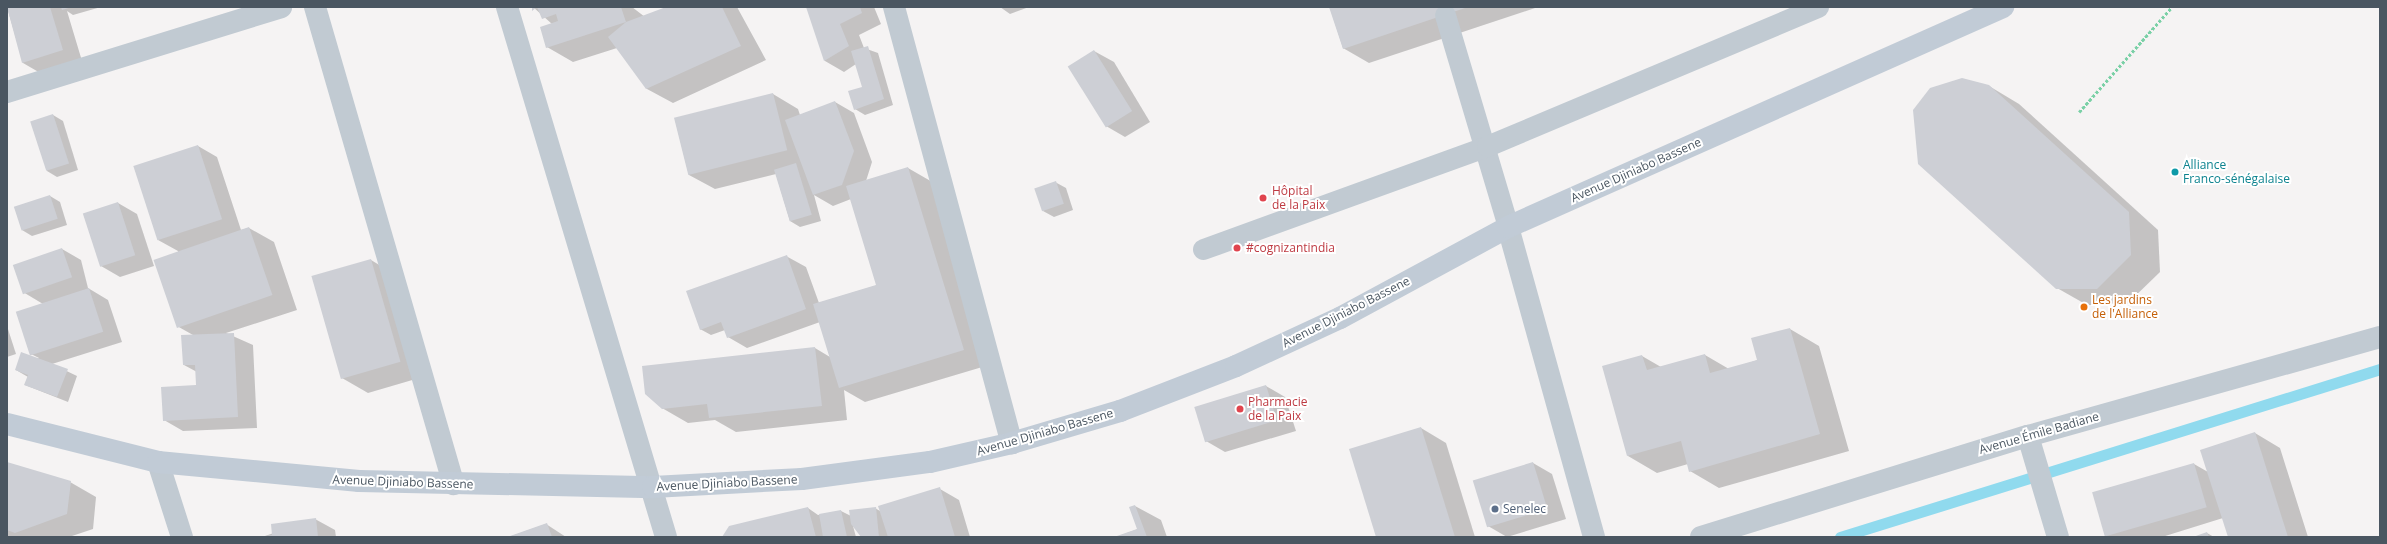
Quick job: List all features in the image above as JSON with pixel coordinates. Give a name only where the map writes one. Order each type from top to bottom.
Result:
[{"type":"main road","name":"Avenue Djiniabo Bassene","points":[[7,424],[158,462],[268,475],[454,484],[653,487],[863,472],[930,462],[1012,443],[1120,411],[1236,366],[1340,318],[1508,227],[2003,7]]},
{"type":"street","points":[[7,92],[259,10],[281,7]]},
{"type":"street","points":[[315,7],[454,484]]},
{"type":"street","points":[[507,7],[653,487],[666,537]]},
{"type":"street","points":[[894,7],[1012,443]]},
{"type":"street","points":[[1508,227],[1594,537]]},
{"type":"street","name":"Avenue Émile Badiane","points":[[1701,537],[2028,436],[2380,337]]},
{"type":"street","points":[[2028,436],[2058,537]]},
{"type":"street","points":[[158,462],[182,537]]},
{"type":"lane","points":[[1203,249],[1487,146],[1818,7]]},
{"type":"lane","points":[[1445,15],[1487,146],[1508,227]]},
{"type":"path","points":[[2079,112],[2172,7]]},
{"type":"building","points":[[7,7],[50,7],[63,50],[22,63]]},
{"type":"building","points":[[61,7],[72,7],[62,10]]},
{"type":"building","points":[[537,7],[621,7],[626,22],[546,48],[540,27],[558,21],[556,14],[542,19]]},
{"type":"building","points":[[666,7],[722,7],[741,46],[646,89],[608,37],[626,22]]},
{"type":"building","points":[[806,7],[860,7],[862,13],[840,24],[849,46],[824,61]]},
{"type":"building","points":[[1329,7],[1468,7],[1343,49]]},
{"type":"building","points":[[868,46],[884,99],[854,110],[848,91],[862,87],[851,51]]},
{"type":"building","points":[[1094,50],[1132,111],[1106,127],[1068,66]]},
{"type":"building","points":[[1962,78],[1989,85],[2129,212],[2131,255],[2097,289],[2056,289],[1918,164],[1913,110],[1930,88]]},
{"type":"building","points":[[773,93],[787,150],[688,175],[674,118]]},
{"type":"building","points":[[835,101],[854,151],[842,185],[813,195],[785,120]]},
{"type":"building","points":[[53,114],[69,163],[46,171],[30,121]]},
{"type":"building","points":[[198,145],[222,219],[157,240],[133,166]]},
{"type":"building","points":[[796,163],[812,215],[790,221],[774,170]]},
{"type":"building","points":[[908,167],[964,350],[839,388],[813,304],[876,285],[846,186]]},
{"type":"building","points":[[1056,181],[1064,204],[1042,211],[1034,188]]},
{"type":"building","points":[[50,195],[58,219],[22,231],[14,207]]},
{"type":"building","points":[[118,202],[135,255],[100,267],[83,213]]},
{"type":"building","points":[[249,227],[272,295],[177,328],[154,260]]},
{"type":"building","points":[[62,248],[72,277],[23,294],[13,265]]},
{"type":"building","points":[[787,255],[806,309],[727,338],[721,322],[700,330],[686,291]]},
{"type":"building","points":[[371,259],[400,362],[341,379],[311,276]]},
{"type":"building","points":[[89,288],[103,332],[30,356],[16,312]]},
{"type":"building","points":[[1790,328],[1820,434],[1689,472],[1681,441],[1627,456],[1602,366],[1642,355],[1647,370],[1705,354],[1710,373],[1757,360],[1751,338]]},
{"type":"building","points":[[234,333],[238,417],[163,421],[161,387],[196,385],[195,365],[183,365],[181,335]]},
{"type":"building","points":[[815,347],[822,406],[709,418],[707,404],[662,409],[645,394],[642,366]]},
{"type":"building","points":[[21,352],[68,369],[57,397],[24,385],[28,375],[15,370]]},
{"type":"building","points":[[1266,385],[1277,420],[1205,442],[1194,407]]},
{"type":"building","points":[[1421,427],[1455,537],[1376,537],[1349,449]]},
{"type":"building","points":[[2255,432],[2288,537],[2228,537],[2200,450]]},
{"type":"building","points":[[7,462],[71,481],[67,514],[15,533],[7,530]]},
{"type":"building","points":[[1533,462],[1547,509],[1487,527],[1473,480]]},
{"type":"building","points":[[2194,463],[2207,507],[2105,536],[2092,492]]},
{"type":"building","points":[[940,487],[955,537],[888,537],[878,506]]},
{"type":"building","points":[[1135,505],[1147,537],[1114,537],[1137,529],[1129,507]]},
{"type":"building","points":[[808,507],[816,537],[722,537],[729,526]]},
{"type":"building","points":[[876,507],[879,537],[861,537],[851,524],[849,510]]},
{"type":"building","points":[[841,510],[847,537],[823,537],[819,514]]},
{"type":"building","points":[[316,518],[318,537],[261,537],[272,535],[271,524]]},
{"type":"building","points":[[547,523],[552,537],[507,537]]},
{"type":"building","points":[[2207,532],[2209,537],[2193,537]]},
{"type":"waterway","points":[[1840,537],[2380,369]]},
{"type":"place","name":"Alliance Franco-sénégalaise","points":[[2175,172]]},
{"type":"place","name":"Hôpital de la Paix","points":[[1263,198]]},
{"type":"place","name":"#cognizantindia","points":[[1237,248]]},
{"type":"place","name":"Les jardins de l'Alliance","points":[[2084,307]]},
{"type":"place","name":"Pharmacie de la Paix","points":[[1240,409]]},
{"type":"place","name":"Senelec","points":[[1495,509]]}]
